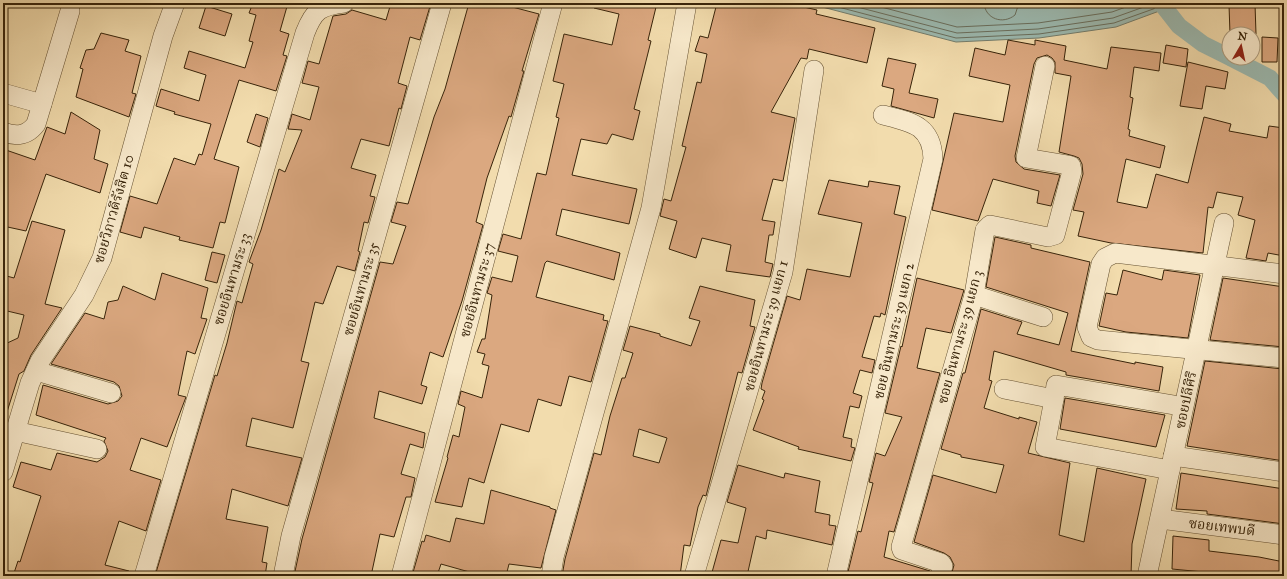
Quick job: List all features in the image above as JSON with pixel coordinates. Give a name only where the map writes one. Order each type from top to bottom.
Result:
[{"type":"street","name":"ซอยวิภาวดีรังสิต 10","points":[[3,472],[30,383],[61,328],[84,295],[102,258],[163,36],[176,3]]},
{"type":"street","name":"ซอยอินทามระ 33","points":[[144,576],[305,33],[311,18],[319,9],[344,3]]},
{"type":"street","name":"ซอยอินทามระ 35","points":[[283,576],[291,536],[442,3]]},
{"type":"street","name":"ซอยอินทามระ 37","points":[[401,576],[553,3]]},
{"type":"street","points":[[551,576],[554,557],[651,208],[687,3]]},
{"type":"street","points":[[3,132],[18,136],[31,130],[36,124],[70,11]]},
{"type":"street","name":"ซอย อินทามระ 39 แยก 3","points":[[940,576],[943,566],[941,562],[902,550],[900,547],[974,295],[986,227],[990,225],[1048,237],[1054,235],[1057,229],[1072,171],[1071,166],[1026,158],[1045,66]]},
{"type":"street","name":"ซอยอินทามระ 39 แยก 1","points":[[694,576],[783,272],[814,70]]},
{"type":"street","points":[[3,93],[42,104]]},
{"type":"street","name":"ซอย อินทามระ 39 แยก 2","points":[[836,576],[933,159],[933,147],[922,130],[913,122],[883,115]]},
{"type":"street","name":"ซอยปลีศิริ","points":[[1147,576],[1224,224]]},
{"type":"street","points":[[1284,274],[1115,253],[1105,258],[1101,264],[1088,323],[1088,333],[1091,337],[1098,340],[1284,358]]},
{"type":"street","points":[[974,295],[1043,317]]},
{"type":"street","points":[[36,371],[111,393]]},
{"type":"street","points":[[1174,405],[1056,385],[1045,447],[1172,463],[1284,472]]},
{"type":"street","points":[[1004,389],[1054,399]]},
{"type":"street","points":[[15,431],[97,448]]},
{"type":"street","name":"ซอยเทพบดี","points":[[1160,519],[1284,535]]},
{"type":"water","points":[[807,3],[949,3],[1002,5],[1037,3],[1181,3],[1116,27],[1039,38],[956,42]]},
{"type":"building","points":[[253,3],[288,3],[280,31],[289,34],[283,55],[287,56],[276,91],[239,80],[214,159],[239,167],[225,223],[220,222],[213,248],[179,240],[180,237],[144,227],[141,238],[120,232],[130,196],[157,204],[174,158],[195,165],[199,154],[202,155],[211,124],[174,114],[175,112],[156,106],[161,89],[199,101],[206,75],[184,68],[189,51],[245,68],[253,42],[249,41],[256,15],[249,13]]},
{"type":"building","points":[[391,3],[431,3],[420,40],[410,37],[398,83],[407,86],[401,109],[399,108],[389,146],[361,139],[351,168],[376,175],[370,196],[375,197],[368,223],[364,222],[358,251],[360,252],[355,271],[337,266],[323,304],[315,302],[301,361],[309,363],[293,428],[252,418],[246,446],[302,458],[288,506],[232,489],[226,519],[268,527],[262,562],[267,563],[265,576],[155,576],[215,375],[217,376],[227,343],[237,301],[242,303],[253,264],[249,262],[261,230],[279,169],[285,172],[302,130],[288,129],[292,114],[310,120],[319,87],[302,83],[308,61],[319,64],[333,16],[346,14],[352,10],[386,20]]},
{"type":"building","points":[[469,3],[497,3],[539,14],[522,71],[524,71],[511,117],[509,116],[487,178],[476,222],[483,225],[462,301],[443,357],[430,352],[421,385],[427,387],[422,404],[379,391],[374,418],[425,433],[423,448],[410,444],[401,474],[415,478],[411,497],[406,497],[394,537],[380,534],[371,576],[294,576],[302,539],[380,262],[393,264],[406,226],[391,222],[397,202],[408,204],[434,117],[445,89]]},
{"type":"building","points":[[595,3],[657,3],[648,40],[651,41],[634,109],[640,111],[633,140],[612,134],[607,144],[581,139],[572,175],[637,189],[629,224],[562,209],[556,235],[620,253],[614,280],[547,261],[545,263],[536,297],[604,315],[603,320],[608,321],[591,382],[569,376],[561,406],[538,399],[529,432],[501,424],[484,483],[469,478],[462,507],[435,502],[453,435],[459,437],[465,407],[458,404],[461,391],[482,398],[489,366],[482,364],[485,354],[477,352],[482,339],[485,339],[492,295],[487,293],[492,277],[512,282],[518,256],[498,251],[503,234],[521,239],[537,173],[546,175],[559,118],[556,117],[564,84],[553,81],[564,34],[612,45],[619,14],[594,8]]},
{"type":"building","points":[[717,3],[740,3],[755,7],[756,3],[786,3],[817,10],[816,14],[875,28],[867,63],[809,49],[807,59],[801,58],[771,112],[795,118],[783,181],[773,179],[762,220],[775,222],[773,235],[769,235],[765,262],[773,264],[770,277],[726,271],[731,245],[702,238],[696,258],[669,249],[677,221],[660,216],[664,199],[671,201],[686,147],[682,146],[697,82],[701,83],[707,54],[695,51],[700,36],[708,38]]},
{"type":"building","points":[[1255,4],[1256,26],[1230,26],[1229,5]]},
{"type":"building","points":[[206,6],[232,14],[225,36],[199,28]]},
{"type":"building","points":[[101,33],[129,40],[125,51],[141,56],[132,93],[136,94],[129,117],[76,97],[83,69],[80,68],[86,50],[94,49]]},
{"type":"building","points":[[1262,37],[1278,38],[1277,62],[1262,62]]},
{"type":"building","points":[[1008,40],[1035,45],[1035,40],[1066,46],[1064,60],[1107,69],[1111,47],[1161,53],[1159,71],[1134,67],[1130,97],[1133,98],[1128,129],[1130,130],[1129,136],[1165,146],[1160,168],[1126,159],[1117,202],[1147,208],[1156,174],[1188,183],[1204,117],[1231,124],[1229,131],[1267,138],[1269,126],[1284,128],[1284,256],[1268,253],[1266,261],[1246,258],[1255,220],[1238,215],[1243,197],[1217,192],[1213,208],[1208,207],[1203,253],[1111,243],[1078,236],[1084,212],[1073,210],[1083,174],[1082,164],[1079,158],[1059,152],[1071,76],[1055,73],[1055,62],[1047,55],[1037,58],[1034,64],[1015,156],[1016,162],[1024,169],[1060,175],[1051,206],[1037,203],[1039,191],[993,179],[978,221],[932,210],[954,113],[1003,122],[1010,85],[969,76],[975,48],[1005,55]]},
{"type":"building","points":[[1166,45],[1188,49],[1186,67],[1163,63]]},
{"type":"building","points":[[888,58],[916,64],[909,93],[938,99],[934,118],[891,106],[894,89],[882,86]]},
{"type":"building","points":[[1188,62],[1228,72],[1225,89],[1206,86],[1202,109],[1180,106]]},
{"type":"building","points":[[71,112],[100,130],[94,159],[108,164],[100,193],[46,174],[26,231],[3,226],[3,149],[35,160],[47,127],[65,134]]},
{"type":"building","points":[[256,114],[268,118],[260,147],[247,142]]},
{"type":"building","points":[[829,180],[868,187],[869,181],[900,186],[894,214],[906,217],[885,315],[881,313],[880,317],[874,316],[862,357],[875,360],[872,373],[860,370],[853,393],[862,396],[859,408],[850,406],[843,437],[852,439],[851,447],[855,448],[851,461],[798,449],[799,447],[753,430],[764,400],[762,399],[765,391],[761,389],[762,383],[787,296],[800,300],[807,269],[850,277],[862,223],[818,214]]},
{"type":"building","points":[[32,221],[65,230],[45,304],[62,308],[31,355],[24,371],[19,374],[6,415],[3,415],[3,345],[18,338],[24,315],[3,310],[3,275],[14,278]]},
{"type":"building","points":[[995,237],[1031,245],[1031,248],[1090,262],[1071,351],[1135,364],[1135,362],[1163,367],[1159,391],[1066,375],[1066,372],[994,351],[989,380],[992,381],[984,408],[1019,419],[1019,417],[1037,422],[1028,453],[1070,463],[1059,535],[1084,542],[1097,468],[1146,479],[1132,544],[1131,576],[951,576],[954,565],[950,557],[944,553],[914,542],[933,475],[996,493],[1004,465],[961,457],[961,455],[941,449],[963,373],[965,373],[981,309],[1022,322],[1017,334],[1059,345],[1068,313],[986,287]]},
{"type":"building","points":[[212,252],[225,255],[217,283],[205,280]]},
{"type":"building","points":[[1123,270],[1162,280],[1164,270],[1200,275],[1188,338],[1126,332],[1099,326],[1106,293],[1117,295]]},
{"type":"building","points":[[162,273],[208,288],[201,318],[207,319],[195,354],[187,351],[178,395],[186,397],[167,447],[141,438],[130,470],[161,480],[146,531],[119,521],[105,565],[129,571],[129,576],[13,576],[18,561],[20,562],[41,496],[13,487],[21,462],[51,470],[57,453],[97,462],[105,457],[108,451],[104,441],[106,438],[36,415],[43,385],[108,404],[118,401],[122,396],[119,386],[114,382],[51,364],[85,313],[104,319],[108,302],[118,300],[123,286],[155,300]]},
{"type":"building","points":[[917,278],[964,290],[951,333],[926,328],[917,368],[940,373],[894,532],[889,531],[884,557],[930,571],[929,576],[847,576],[858,531],[861,532],[873,483],[869,482],[876,453],[885,456],[902,417],[885,413],[901,346],[902,347]]},
{"type":"building","points":[[1223,278],[1284,287],[1284,347],[1210,340]]},
{"type":"building","points":[[700,286],[755,300],[750,326],[755,327],[742,373],[738,372],[706,496],[703,495],[698,507],[690,546],[684,545],[680,576],[562,576],[565,559],[594,453],[601,455],[610,416],[622,378],[625,378],[633,353],[623,350],[630,326],[660,334],[660,336],[691,346],[700,321],[689,318]],"holes":[[[639,429],[667,438],[659,463],[633,456]]]},
{"type":"building","points":[[1205,361],[1283,369],[1282,420],[1284,420],[1284,461],[1187,446]]},
{"type":"building","points":[[1065,398],[1165,415],[1156,447],[1060,429]]},
{"type":"building","points":[[738,465],[784,478],[785,473],[820,481],[815,512],[830,515],[829,525],[836,526],[832,545],[767,530],[766,539],[756,536],[747,576],[711,576],[721,540],[738,543],[746,508],[727,502]]},
{"type":"building","points":[[1181,473],[1284,489],[1284,524],[1207,514],[1207,511],[1176,509]]},
{"type":"building","points":[[491,490],[556,510],[541,568],[509,564],[506,576],[473,576],[473,573],[441,564],[437,576],[412,576],[422,541],[424,542],[426,535],[450,542],[456,518],[484,524]]},
{"type":"building","points":[[1173,536],[1209,540],[1209,551],[1259,557],[1284,562],[1284,576],[1214,576],[1214,573],[1172,569]]},
{"type":"waterway","points":[[1161,3],[1179,26],[1203,44],[1221,53]]},
{"type":"waterway","points":[[1247,66],[1270,78],[1284,94]]}]
